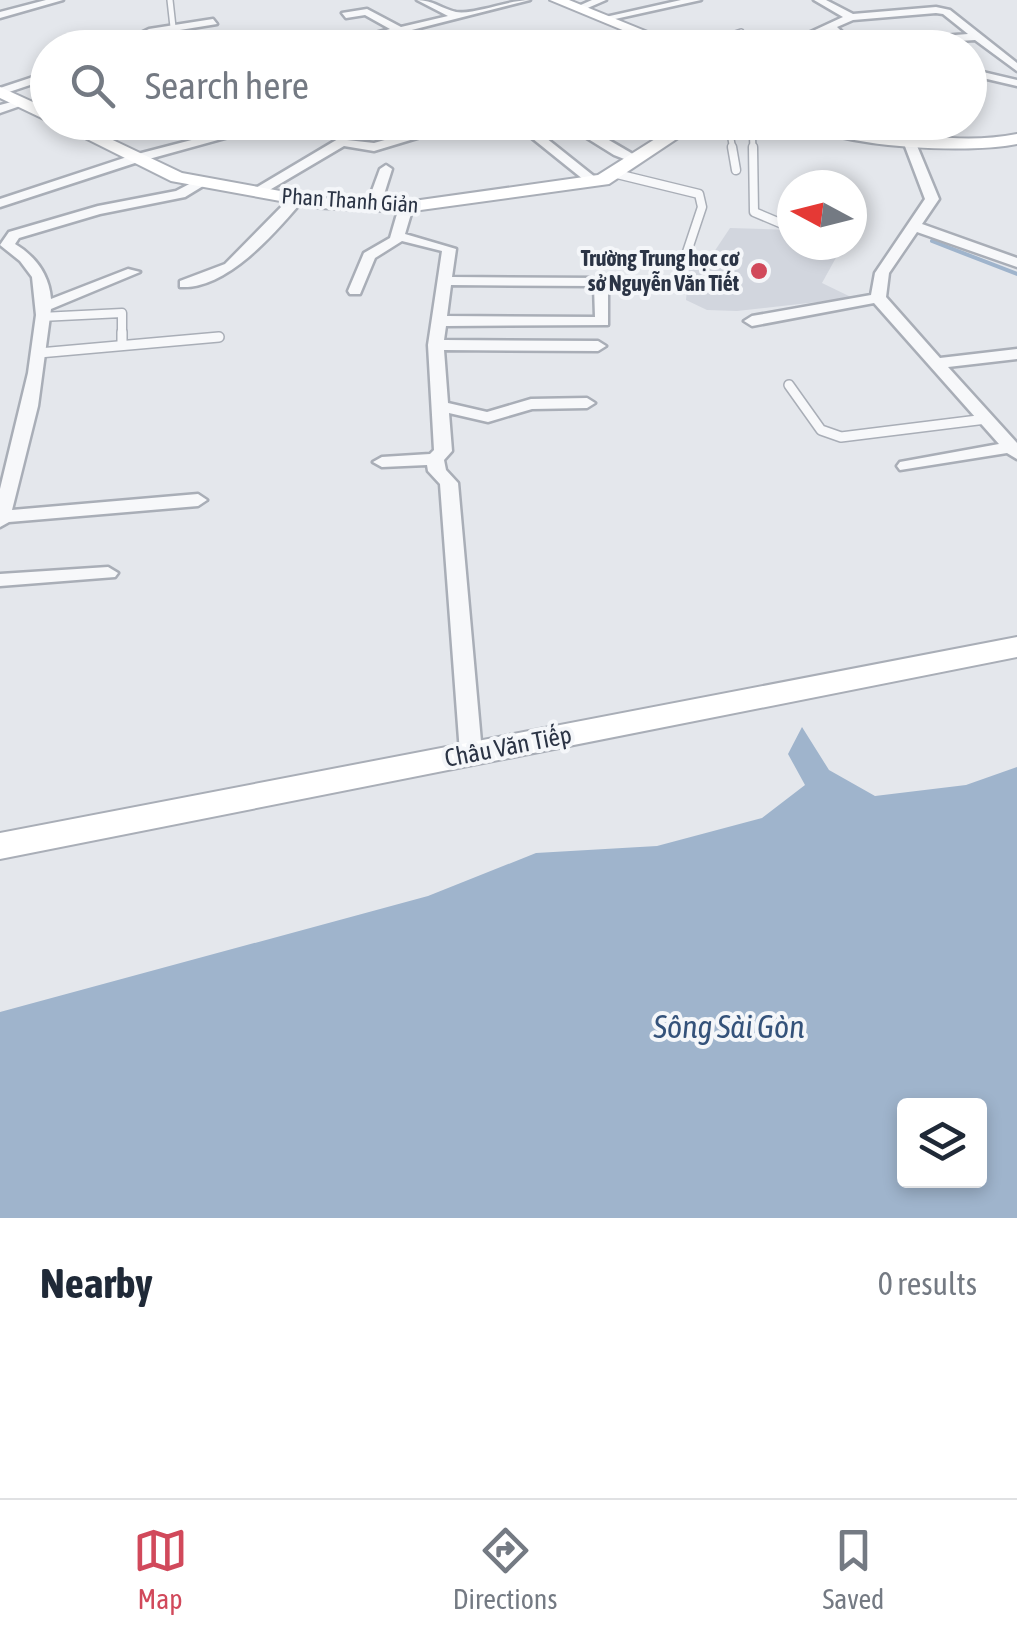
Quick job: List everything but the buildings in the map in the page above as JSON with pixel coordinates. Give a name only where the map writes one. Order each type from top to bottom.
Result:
[{"type":"street","points":[[0,15],[58,0]]},
{"type":"street","points":[[422,0],[457,16]]},
{"type":"street","points":[[346,15],[366,12],[399,30],[525,0]]},
{"type":"street","points":[[557,0],[636,30]]},
{"type":"street","points":[[578,8],[600,0]]},
{"type":"street","points":[[606,18],[696,0]]},
{"type":"street","points":[[819,0],[851,17]]},
{"type":"street","points":[[820,30],[851,17],[936,10],[946,12],[968,30]]},
{"type":"street","points":[[165,30],[213,22]]},
{"type":"street","points":[[829,26],[834,30]]},
{"type":"street","points":[[987,45],[1015,67]]},
{"type":"street","points":[[987,69],[1015,67]]},
{"type":"street","points":[[987,75],[1017,84]]},
{"type":"street","points":[[0,92],[30,81]]},
{"type":"street","points":[[0,92],[30,107]]},
{"type":"street","points":[[0,109],[19,102]]},
{"type":"street","name":"Phan Thanh Giản","points":[[97,140],[134,159],[202,183],[296,199],[406,208],[594,182],[617,174],[667,140]]},
{"type":"street","points":[[0,202],[208,140]]},
{"type":"street","points":[[256,192],[342,142],[374,147],[399,140]]},
{"type":"street","points":[[541,140],[594,182]]},
{"type":"street","points":[[597,140],[606,150],[638,160]]},
{"type":"street","points":[[878,298],[882,273],[932,199],[909,140],[1017,140]]},
{"type":"street","points":[[372,207],[386,169]]},
{"type":"street","points":[[198,500],[0,519],[8,465],[40,353],[43,291],[27,258],[6,244],[14,235],[98,210],[180,194],[202,183]]},
{"type":"street","points":[[185,284],[230,267],[296,199]]},
{"type":"street","points":[[355,291],[369,256],[397,236],[406,208]]},
{"type":"street","points":[[916,227],[1017,262]]},
{"type":"street","points":[[382,462],[436,459],[443,452],[436,345],[449,250],[397,236]]},
{"type":"street","points":[[41,312],[133,272]]},
{"type":"street","points":[[439,321],[602,322],[602,282],[444,281]]},
{"type":"street","points":[[752,321],[878,298]]},
{"type":"street","points":[[878,298],[1014,450]]},
{"type":"street","points":[[436,345],[598,346]]},
{"type":"street","points":[[938,363],[1017,354]]},
{"type":"street","points":[[439,406],[488,417],[531,404],[587,403]]},
{"type":"street","points":[[906,466],[1014,450]]},
{"type":"street","points":[[436,459],[437,471],[448,483],[472,753]]},
{"type":"street","points":[[0,580],[108,573]]},
{"type":"street","name":"Châu Văn Tiếp","points":[[0,846],[1017,648]]},
{"type":"lane","points":[[170,0],[173,27]]},
{"type":"lane","points":[[731,140],[736,170]]},
{"type":"lane","points":[[752,140],[754,212],[777,222]]},
{"type":"lane","points":[[617,174],[632,184],[689,188],[699,194],[702,207],[680,272]]},
{"type":"lane","points":[[41,312],[122,314],[122,346]]},
{"type":"lane","points":[[40,353],[219,336]]},
{"type":"lane","points":[[788,385],[821,430],[841,437],[986,419]]},
{"type":"shaded area","name":"Trường Trung học cơ sở Nguyễn Văn Tiết","points":[[730,228],[777,230],[777,260],[835,260],[822,283],[853,298],[737,311],[707,310],[686,300],[690,258],[710,258]]},
{"type":"water","name":"Sông Sài Gòn","points":[[802,727],[829,770],[875,796],[966,785],[1017,767],[1017,1218],[0,1218],[0,1012],[428,896],[536,853],[657,846],[762,818],[805,785],[788,754]]},
{"type":"waterway","points":[[932,241],[1017,274]]},
{"type":"place","name":"Trường Trung học cơ sở Nguyễn Văn Tiết","points":[[759,271]]}]
